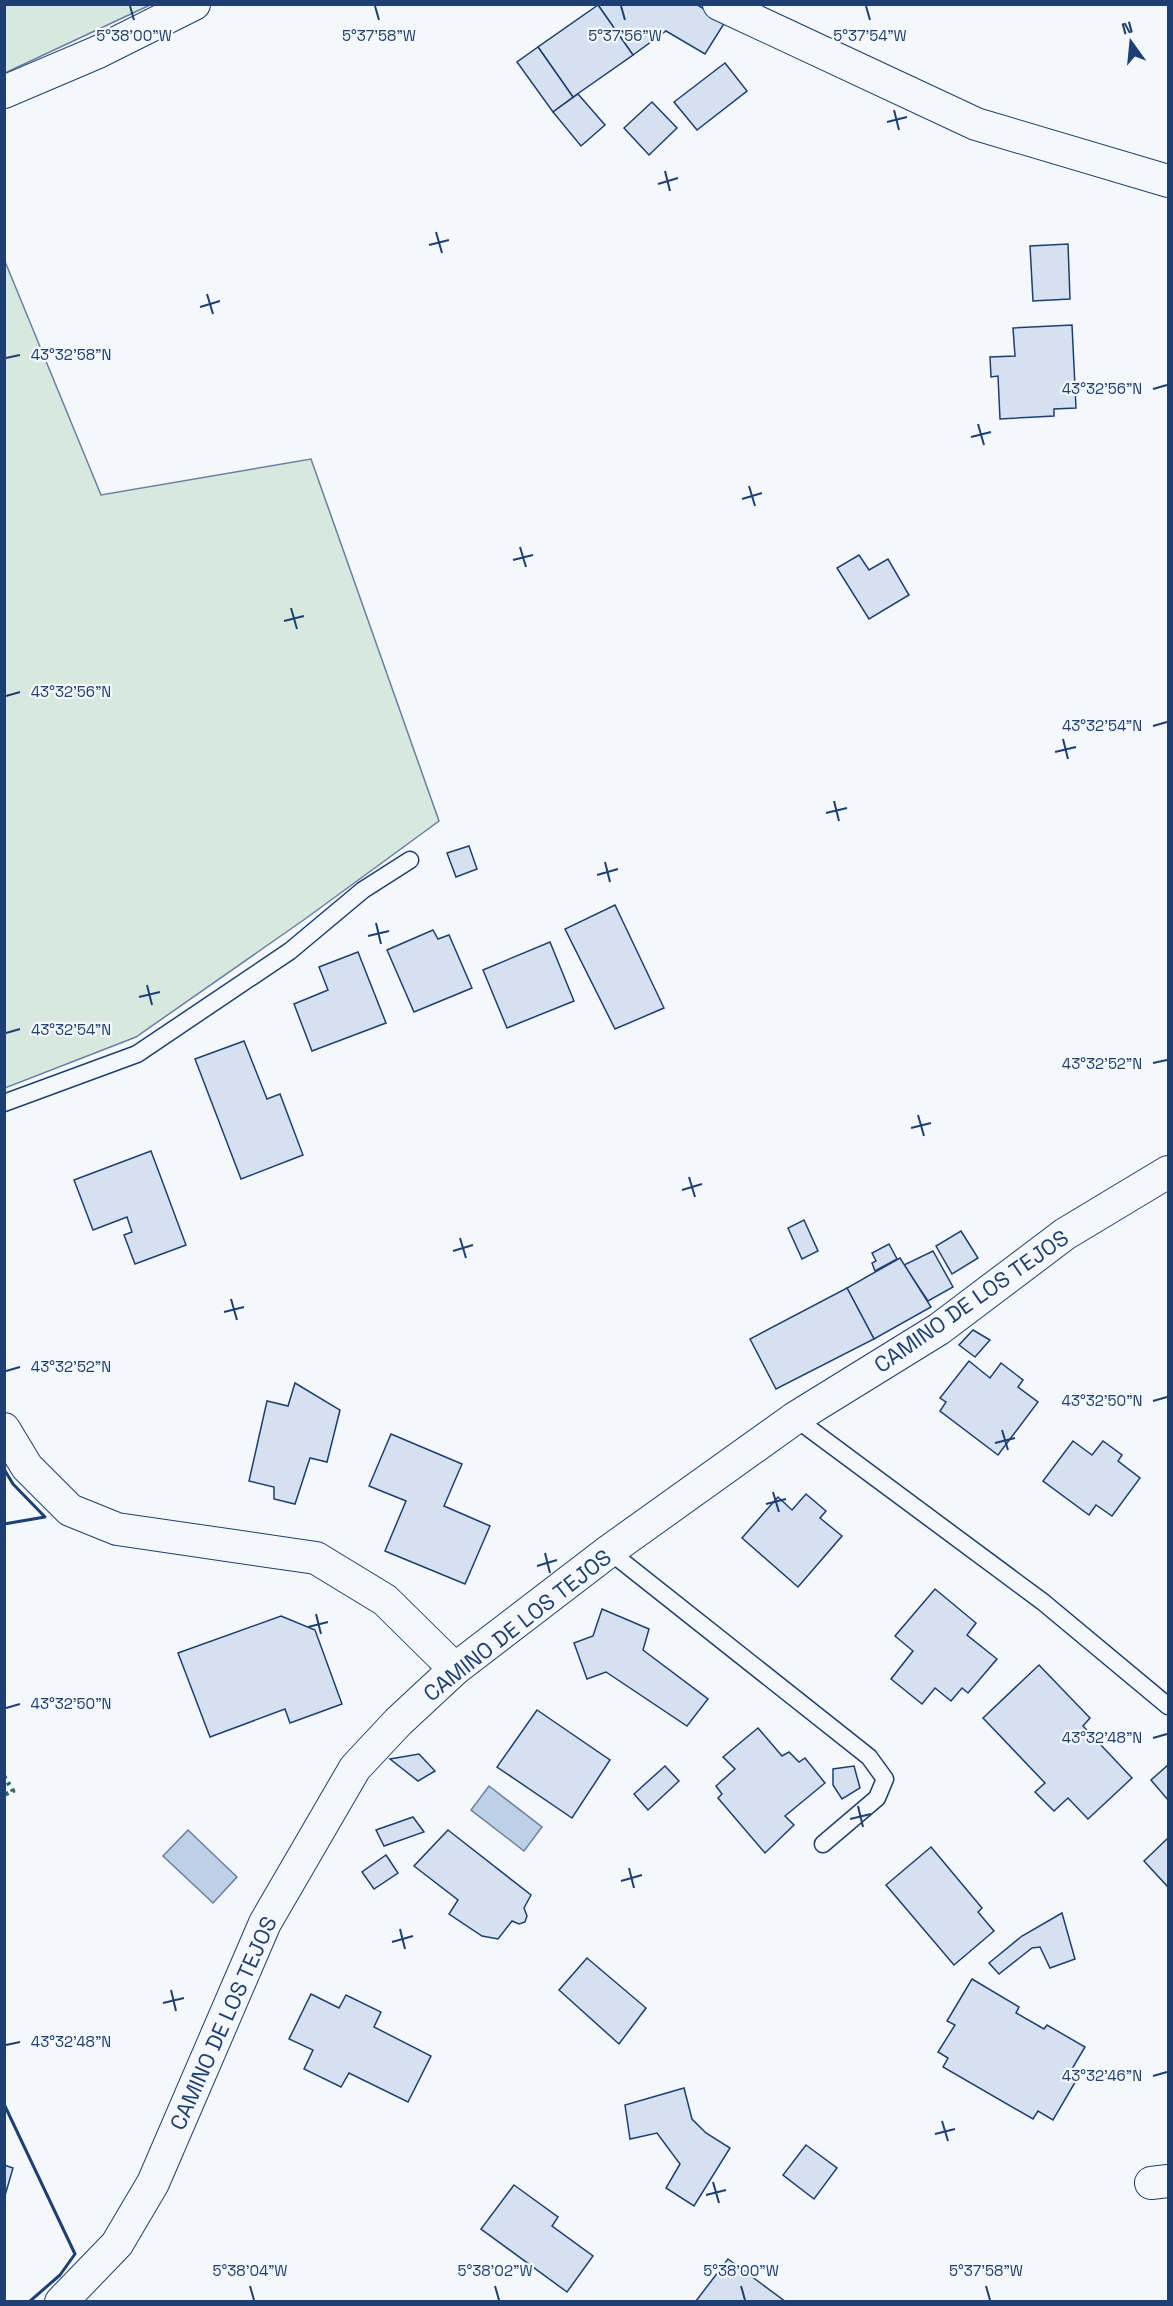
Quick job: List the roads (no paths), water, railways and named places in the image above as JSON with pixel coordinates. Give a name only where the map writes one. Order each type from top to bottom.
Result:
[{"type":"street","points":[[4,92],[98,52],[194,4]]},
{"type":"street","points":[[719,4],[976,124],[1168,181]]},
{"type":"street","name":"CAMINO DE LOS TEJOS","points":[[61,2301],[117,2244],[153,2183],[265,1923],[355,1768],[398,1722],[455,1669],[609,1551],[795,1418],[939,1329],[1065,1234],[1168,1172]]},
{"type":"street","points":[[4,1429],[27,1467],[70,1510],[117,1529],[316,1558],[385,1600],[455,1669]]},
{"type":"lane","points":[[4,1103],[137,1054],[290,951],[363,890],[410,860]]},
{"type":"lane","points":[[795,1418],[1043,1602],[1168,1706]]},
{"type":"lane","points":[[609,1551],[869,1757],[885,1779],[877,1798],[823,1844]]},
{"type":"water","points":[[489,1786],[542,1827],[524,1851],[471,1810]]},
{"type":"water","points":[[188,1830],[237,1877],[213,1903],[163,1856]]}]
